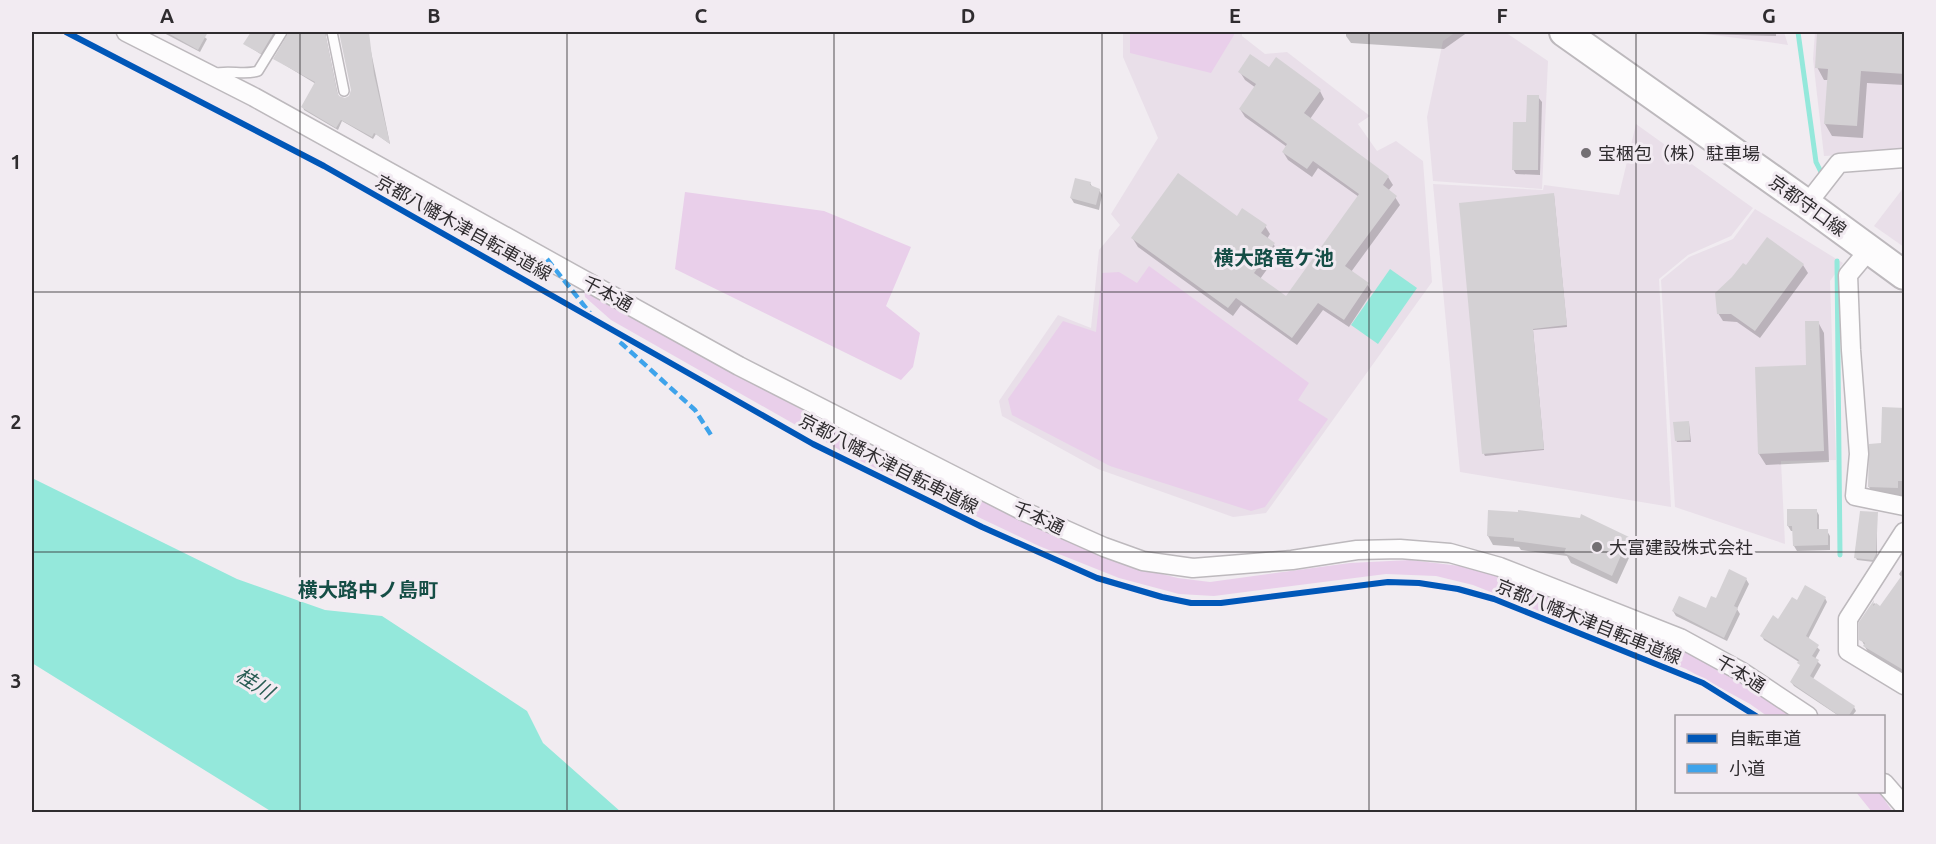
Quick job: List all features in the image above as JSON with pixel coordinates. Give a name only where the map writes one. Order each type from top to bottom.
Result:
[{"type":"main road","name":"京都守口線","points":[[1564,32],[1812,197],[1869,250],[1905,275]]},
{"type":"street","name":"千本通","points":[[126,32],[275,108],[739,366],[1023,512],[1104,547],[1143,561],[1193,568],[1292,560],[1357,550],[1400,549],[1450,553],[1500,567],[1680,638],[1742,672],[1805,715]]},
{"type":"street","points":[[1812,197],[1839,163],[1905,158]]},
{"type":"street","points":[[1869,250],[1848,275],[1859,454],[1855,496],[1905,506]]},
{"type":"street","points":[[1905,532],[1848,619],[1848,651],[1905,685]]},
{"type":"street","points":[[1885,784],[1904,804]]},
{"type":"lane","points":[[210,74],[225,70],[250,74],[258,71],[282,32]]},
{"type":"lane","points":[[332,32],[344,91]]},
{"type":"shaded area","points":[[1123,32],[1242,32],[1242,36],[1265,54],[1287,52],[1370,116],[1358,124],[1377,151],[1396,141],[1423,161],[1432,282],[1266,513],[1233,517],[1098,469],[1002,416],[999,401],[1058,315],[1091,328],[1099,250],[1120,225],[1111,214],[1158,138],[1123,57]]},
{"type":"shaded area","points":[[1130,32],[1234,32],[1234,35],[1211,73],[1130,53]]},
{"type":"shaded area","points":[[1456,32],[1505,32],[1548,61],[1542,189],[1433,181],[1427,117],[1443,41]]},
{"type":"shaded area","points":[[1690,32],[1784,32],[1788,45],[1768,42]]},
{"type":"shaded area","points":[[1815,32],[1904,32],[1904,152],[1824,156],[1813,59]]},
{"type":"shaded area","points":[[1636,124],[1753,208],[1731,236],[1688,255],[1659,279],[1671,507],[1460,472],[1433,184],[1543,190],[1544,185],[1619,195]]},
{"type":"shaded area","points":[[1904,187],[1904,247],[1874,226]]},
{"type":"shaded area","points":[[685,192],[824,211],[911,247],[886,306],[920,333],[913,367],[901,380],[675,269]]},
{"type":"shaded area","points":[[1755,209],[1843,263],[1830,281],[1836,460],[1781,461],[1785,544],[1675,507],[1661,280],[1689,257],[1733,239]]},
{"type":"shaded area","points":[[1149,266],[1309,383],[1298,400],[1328,419],[1265,507],[1251,511],[1110,466],[1012,415],[1008,399],[1063,321],[1096,332],[1102,273],[1119,272],[1137,283]]},
{"type":"shaded area","points":[[584,289],[894,461],[1122,564],[1178,578],[1210,582],[1350,563],[1410,560],[1477,568],[1698,657],[1759,689],[1794,715],[1766,715],[1686,669],[1473,585],[1436,576],[1386,574],[1214,596],[1179,594],[1119,578],[1039,546],[852,457],[611,320],[585,297]]},
{"type":"shaded area","points":[[1857,793],[1880,793],[1893,812],[1872,812]]},
{"type":"water","points":[[1390,269],[1417,288],[1378,344],[1351,325]]},
{"type":"water","name":"桂川","points":[[32,478],[237,579],[325,610],[382,616],[527,711],[543,743],[621,812],[272,812],[32,663]]},
{"type":"building","points":[[166,32],[208,32],[198,50]]},
{"type":"building","points":[[251,32],[274,32],[261,54],[243,44]]},
{"type":"building","points":[[289,32],[325,32],[337,92],[339,96],[345,98],[349,96],[351,90],[339,32],[369,32],[374,74],[390,144],[374,133],[372,137],[341,120],[336,128],[301,107],[315,82],[273,59]]},
{"type":"building","points":[[1817,32],[1905,32],[1905,74],[1861,71],[1857,126],[1824,124],[1828,69],[1815,68]]},
{"type":"building","points":[[1250,54],[1269,67],[1276,57],[1321,90],[1304,113],[1389,176],[1383,185],[1397,196],[1345,266],[1369,283],[1344,320],[1318,303],[1292,338],[1236,298],[1228,308],[1131,238],[1178,173],[1237,216],[1242,208],[1267,225],[1261,233],[1275,243],[1254,273],[1286,296],[1359,194],[1313,161],[1307,169],[1282,152],[1287,144],[1239,109],[1256,84],[1238,72]]},
{"type":"building","points":[[1527,95],[1539,95],[1538,170],[1512,170],[1513,122],[1526,122]]},
{"type":"building","points":[[1075,178],[1091,182],[1090,185],[1100,189],[1096,205],[1070,198]]},
{"type":"building","points":[[1554,193],[1567,325],[1533,329],[1544,449],[1482,454],[1459,203]]},
{"type":"building","points":[[1767,237],[1804,264],[1755,331],[1731,314],[1717,314],[1715,293],[1743,263],[1746,265]]},
{"type":"building","points":[[1805,321],[1819,321],[1824,451],[1758,454],[1755,367],[1806,365]]},
{"type":"building","points":[[1882,407],[1905,408],[1905,481],[1898,481],[1898,488],[1868,487],[1869,444],[1881,443]]},
{"type":"building","points":[[1689,421],[1690,440],[1675,441],[1673,422]]},
{"type":"building","points":[[1787,509],[1817,509],[1817,529],[1828,529],[1828,545],[1793,546],[1792,526],[1787,526]]},
{"type":"building","points":[[1488,510],[1518,512],[1518,510],[1580,518],[1581,514],[1629,537],[1612,576],[1564,553],[1566,548],[1514,541],[1514,538],[1487,536]]},
{"type":"building","points":[[1860,511],[1878,512],[1876,554],[1873,560],[1854,558]]},
{"type":"building","points":[[1729,569],[1747,578],[1734,606],[1738,608],[1724,638],[1672,611],[1679,596],[1706,608],[1711,596],[1716,598]]},
{"type":"building","points":[[1905,571],[1905,671],[1863,646],[1865,643],[1859,640],[1859,622],[1874,600],[1873,606],[1876,603],[1880,606]]},
{"type":"building","points":[[1805,585],[1826,597],[1806,636],[1819,645],[1812,656],[1819,660],[1810,676],[1855,706],[1849,715],[1838,715],[1790,682],[1800,665],[1797,663],[1799,660],[1760,636],[1773,615],[1778,619],[1792,597],[1797,600]]},
{"type":"waterway","points":[[1798,32],[1816,162],[1823,176]]},
{"type":"waterway","points":[[1837,261],[1840,555]]},
{"type":"marked path","points":[[547,259],[590,313]]},
{"type":"marked path","points":[[620,342],[695,410],[711,435]]},
{"type":"cycle path","name":"京都八幡木津自転車道線","points":[[66,32],[324,166],[813,444],[982,527],[1097,578],[1191,603],[1221,603],[1388,582],[1419,583],[1458,589],[1494,599],[1703,683],[1754,715]]},
{"type":"place","name":"宝梱包（株）駐車場","points":[[1586,153]]},
{"type":"place","name":"大富建設株式会社","points":[[1597,547]]},
{"type":"district","name":"横大路竜ケ池","points":[[1274,257]]},
{"type":"district","name":"横大路中ノ島町","points":[[368,589]]}]
